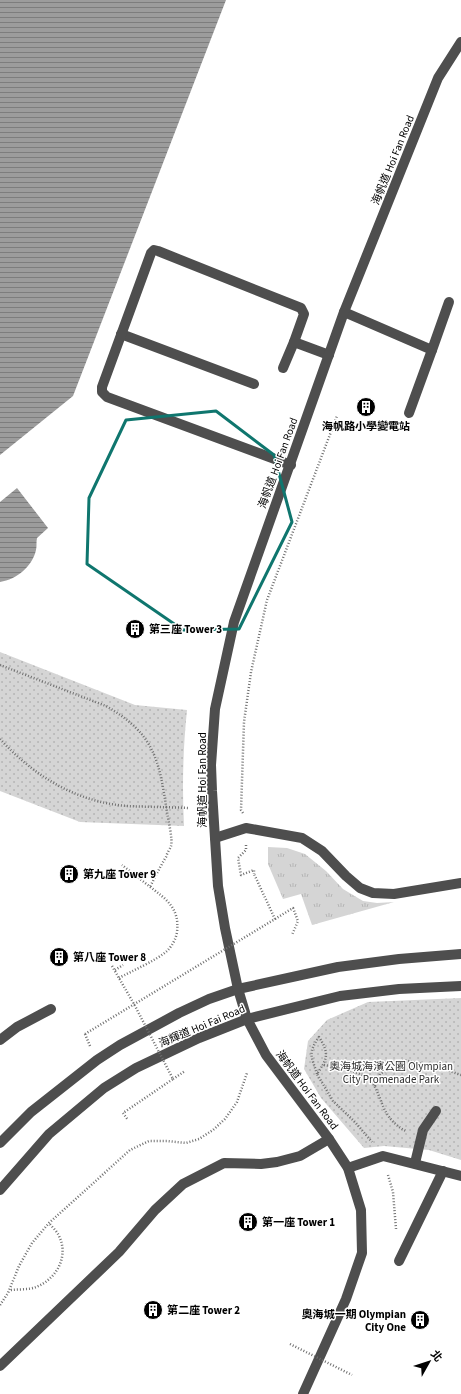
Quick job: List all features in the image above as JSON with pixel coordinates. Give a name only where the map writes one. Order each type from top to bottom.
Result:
[{"type":"street","name":"海帆道 Hoi Fan Road","points":[[303,1394],[346,1299],[362,1253],[361,1210],[348,1168],[329,1139],[266,1055],[247,1019],[238,989],[218,886],[211,765],[215,709],[234,622],[291,465],[344,312],[438,78],[461,42]]},
{"type":"street","points":[[283,368],[304,314],[301,308],[154,250],[151,253],[121,334],[102,387],[102,392],[107,397],[291,465]]},
{"type":"street","points":[[409,413],[449,302]]},
{"type":"street","points":[[344,312],[432,350]]},
{"type":"street","points":[[121,334],[254,384]]},
{"type":"street","points":[[294,342],[329,355]]},
{"type":"street","points":[[215,838],[246,828],[302,838],[322,851],[360,888],[373,893],[394,894],[461,882]]},
{"type":"street","name":"海輝道 Hoi Fai Road","points":[[0,1143],[31,1112],[103,1056],[120,1045],[179,1013],[209,999],[238,989],[345,966],[399,959],[461,954]]},
{"type":"street","name":"海輝道 Hoi Fai Road","points":[[0,1190],[49,1134],[104,1088],[136,1068],[199,1038],[247,1019],[347,994],[399,989],[461,986]]},
{"type":"street","points":[[0,1040],[17,1027],[51,1009]]},
{"type":"street","points":[[414,1163],[422,1136],[429,1121],[436,1111]]},
{"type":"street","points":[[0,1366],[119,1252],[155,1210],[183,1184],[224,1163],[261,1164],[277,1162],[300,1156],[329,1139]]},
{"type":"street","points":[[348,1168],[383,1156],[461,1176]]},
{"type":"street","points":[[399,1261],[443,1171]]},
{"type":"path","points":[[275,919],[254,874],[254,870],[240,875],[238,858],[246,850],[247,818],[241,810],[244,722],[251,672],[267,600],[337,416]]},
{"type":"path","points":[[0,665],[106,706],[120,714],[144,737],[152,750],[158,765],[172,845],[150,887]]},
{"type":"path","points":[[0,739],[26,765],[42,777],[81,796],[126,806],[188,808]]},
{"type":"path","points":[[120,978],[167,951],[173,944],[178,926],[173,907],[166,899],[122,865]]},
{"type":"path","points":[[90,1046],[84,1034],[293,908],[298,921],[292,935]]},
{"type":"path","points":[[115,970],[123,965]]},
{"type":"path","points":[[112,966],[120,978],[173,1079]]},
{"type":"path","name":"海帆道 Hoi Fan Road","points":[[317,1074],[326,1060],[326,1048],[319,1037],[311,1053],[317,1074],[333,1101],[355,1122],[383,1156],[393,1192],[396,1230]]},
{"type":"path","points":[[375,1087],[380,1074],[404,1060],[444,1069],[461,1075]]},
{"type":"path","points":[[324,1065],[355,1072],[369,1080],[375,1087],[389,1117],[399,1128],[409,1133],[422,1136]]},
{"type":"path","points":[[128,1120],[123,1113],[185,1071]]},
{"type":"path","points":[[0,1305],[8,1293],[19,1266],[29,1249],[49,1223],[130,1150],[149,1142],[167,1140],[186,1143],[199,1140],[214,1130],[225,1119],[237,1102],[247,1073]]},
{"type":"path","points":[[11,1290],[36,1287],[52,1278],[59,1267],[63,1251],[59,1235],[49,1223]]},
{"type":"path","points":[[290,1344],[352,1375]]},
{"type":"highlighted area","points":[[216,411],[274,455],[292,522],[239,629],[183,630],[87,564],[89,498],[126,420]]},
{"type":"green space","points":[[0,652],[135,705],[187,710],[183,768],[184,826],[80,822],[0,791]]},
{"type":"green space","points":[[268,847],[287,848],[305,854],[326,871],[343,889],[363,901],[377,903],[394,902],[312,925],[301,894],[283,899],[268,864]]},
{"type":"green space","name":"奧海城海濱公園 Olympian City Promenade Park","points":[[461,998],[461,1160],[429,1150],[384,1146],[364,1148],[321,1098],[304,1069],[308,1041],[327,1020],[368,1002]]},
{"type":"shaded area","points":[[0,0],[226,0],[73,396],[0,455]]},
{"type":"shaded area","points":[[17,488],[48,528],[37,538],[34,556],[27,567],[18,575],[0,582],[0,502]]},
{"type":"place","name":"海帆路小學變電站","points":[[366,407]]},
{"type":"place","name":"第三座 Tower 3","points":[[135,629]]},
{"type":"place","name":"第九座 Tower 9","points":[[69,874]]},
{"type":"place","name":"第八座 Tower 8","points":[[59,957]]},
{"type":"place","name":"第一座 Tower 1","points":[[248,1222]]},
{"type":"place","name":"第二座 Tower 2","points":[[153,1310]]},
{"type":"place","name":"奧海城一期 Olympian City One","points":[[420,1320]]}]
